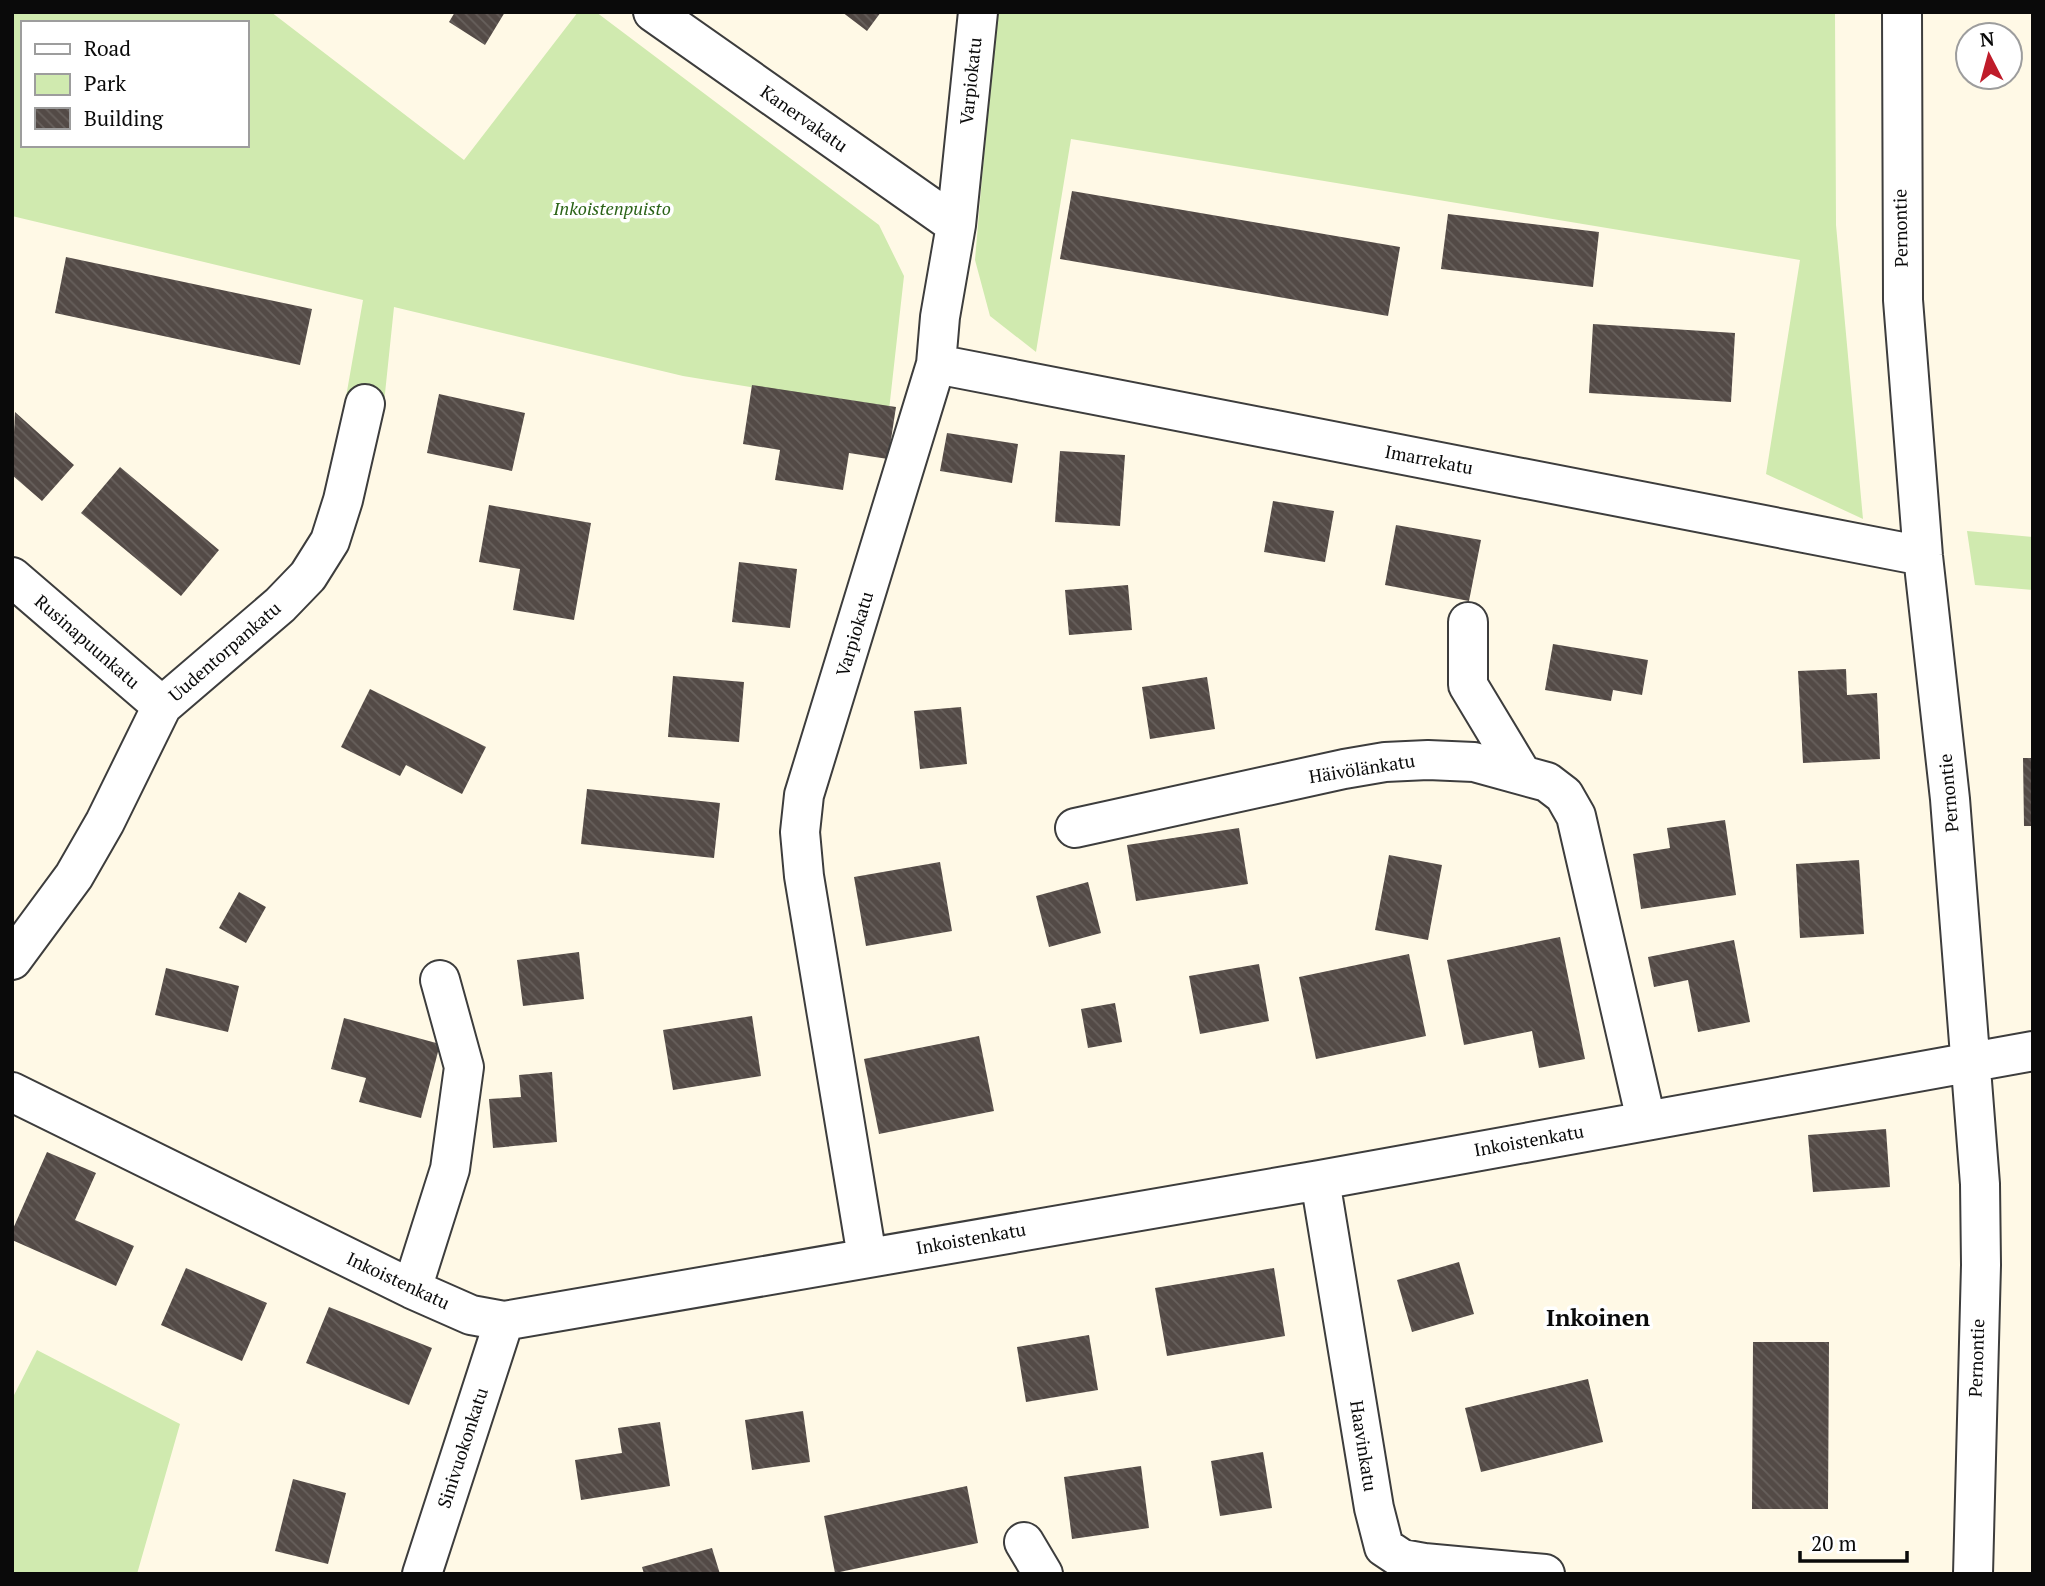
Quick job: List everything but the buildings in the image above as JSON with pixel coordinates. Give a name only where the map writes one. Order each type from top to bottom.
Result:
[{"type":"street","name":"Kanervakatu","points":[[653,12],[956,225]]},
{"type":"street","name":"Varpiokatu","points":[[867,1256],[804,876],[800,832],[804,795],[936,363],[956,225],[978,12]]},
{"type":"street","name":"Pernontie","points":[[1902,12],[1903,300],[1923,556],[1950,799],[1972,1061],[1981,1265],[1973,1574]]},
{"type":"street","name":"Imarrekatu","points":[[936,363],[1923,556]]},
{"type":"street","name":"Uudentorpankatu","points":[[12,960],[74,876],[105,822],[162,706],[280,605],[308,576],[330,541],[356,453],[365,404]]},
{"type":"street","name":"Rusinapuunkatu","points":[[12,577],[162,706]]},
{"type":"street","points":[[1468,622],[1468,685],[1521,773]]},
{"type":"street","name":"Häivölänkatu","points":[[1074,828],[1385,762],[1474,762],[1547,782],[1564,795],[1576,816],[1646,1120]]},
{"type":"street","points":[[412,1289],[450,1169],[464,1067],[440,980]]},
{"type":"street","name":"Inkoistenkatu","points":[[12,1092],[412,1289],[471,1315],[504,1321],[867,1256],[1320,1180],[1646,1120],[1946,1069],[1972,1061],[2033,1051]]},
{"type":"street","name":"Haavinkatu","points":[[1320,1180],[1374,1508],[1384,1547],[1402,1559],[1423,1563],[1545,1574]]},
{"type":"street","name":"Sinivuokonkatu","points":[[422,1574],[504,1321]]},
{"type":"green space","name":"Inkoistenpuisto","points":[[12,12],[271,12],[464,160],[578,12],[596,12],[879,225],[904,276],[889,410],[683,376],[394,307],[384,403],[346,397],[363,300],[12,216]]},
{"type":"green space","points":[[996,12],[1835,12],[1836,225],[1863,519],[1766,474],[1800,260],[1071,139],[1036,352],[990,316],[975,260]]},
{"type":"green space","points":[[1967,531],[2033,537],[2033,590],[1975,585]]},
{"type":"green space","points":[[37,1350],[180,1424],[137,1574],[12,1574],[12,1399]]},
{"type":"district","name":"Inkoinen","points":[[1598,1318]]}]
